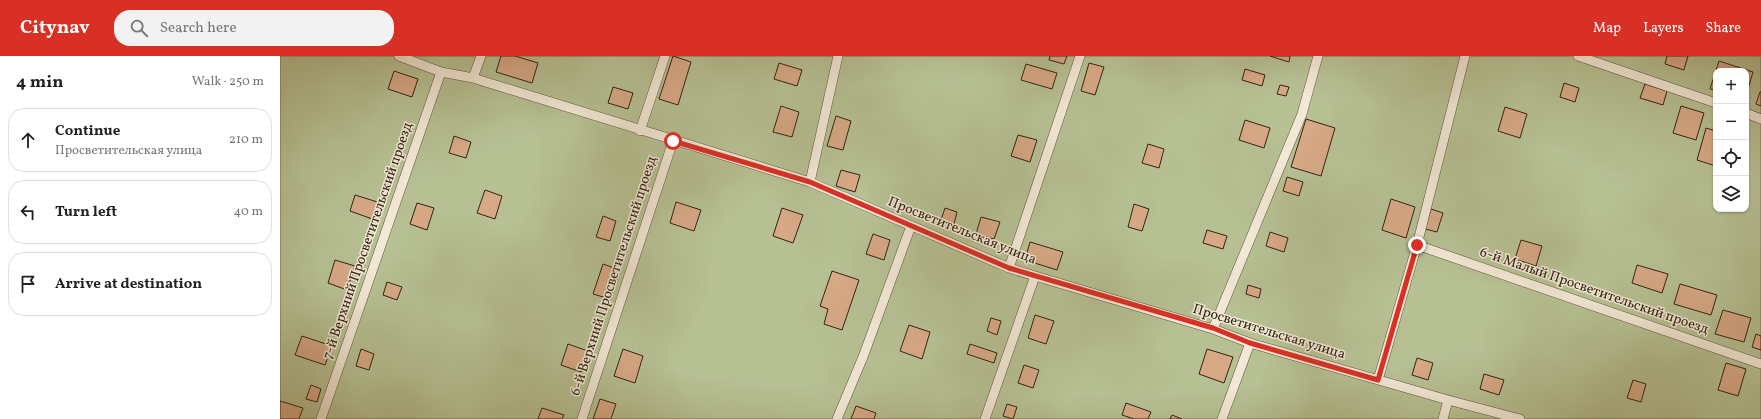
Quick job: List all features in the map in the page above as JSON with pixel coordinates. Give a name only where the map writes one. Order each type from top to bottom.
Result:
[{"type":"lane","name":"Просветительская улица","points":[[399,56],[441,72],[473,78],[640,131],[810,182],[1009,268],[1213,328],[1250,343],[1448,400],[1520,419]]},
{"type":"lane","points":[[473,78],[481,56]]},
{"type":"lane","points":[[640,131],[665,56]]},
{"type":"lane","points":[[810,182],[838,56]]},
{"type":"lane","points":[[1009,268],[1080,56]]},
{"type":"lane","points":[[1213,328],[1302,114],[1318,56]]},
{"type":"lane","points":[[1378,380],[1417,245],[1465,56]]},
{"type":"lane","points":[[1578,56],[1713,102]]},
{"type":"lane","name":"7-й Верхний Просветительский проезд","points":[[320,419],[441,72]]},
{"type":"lane","points":[[1749,114],[1761,118]]},
{"type":"lane","name":"6-й Верхний Просветительский проезд","points":[[582,419],[673,141]]},
{"type":"lane","points":[[837,419],[863,357],[911,226]]},
{"type":"lane","name":"6-й Малый Просветительский проезд","points":[[1417,245],[1761,364]]},
{"type":"lane","points":[[985,419],[1035,276]]},
{"type":"lane","points":[[1222,419],[1250,343]]},
{"type":"lane","points":[[1443,419],[1448,400]]},
{"type":"green space","points":[[280,56],[1761,56],[1761,419],[280,419]]},
{"type":"building","points":[[501,56],[515,56],[538,63],[532,83],[496,72]]},
{"type":"building","points":[[673,56],[691,62],[678,105],[659,99]]},
{"type":"building","points":[[1050,56],[1067,56],[1064,64],[1049,60]]},
{"type":"building","points":[[1270,56],[1290,56],[1289,62]]},
{"type":"building","points":[[1667,56],[1688,56],[1684,70],[1665,64]]},
{"type":"building","points":[[1719,61],[1741,68],[1717,68]]},
{"type":"building","points":[[779,63],[802,70],[797,86],[774,79]]},
{"type":"building","points":[[1089,63],[1104,67],[1095,95],[1081,91]]},
{"type":"building","points":[[1026,64],[1057,73],[1052,89],[1021,80]]},
{"type":"building","points":[[1245,69],[1265,75],[1262,86],[1242,80]]},
{"type":"building","points":[[394,71],[418,79],[412,97],[388,89]]},
{"type":"building","points":[[1749,71],[1753,72],[1749,86]]},
{"type":"building","points":[[1713,80],[1713,90],[1710,89]]},
{"type":"building","points":[[1564,83],[1579,88],[1575,102],[1560,97]]},
{"type":"building","points":[[1645,84],[1667,91],[1663,105],[1640,98]]},
{"type":"building","points":[[1280,85],[1289,87],[1286,96],[1277,94]]},
{"type":"building","points":[[613,87],[633,93],[628,109],[608,103]]},
{"type":"building","points":[[1761,92],[1761,106],[1756,104]]},
{"type":"building","points":[[781,106],[799,112],[792,137],[773,132]]},
{"type":"building","points":[[1681,106],[1704,113],[1696,140],[1673,133]]},
{"type":"building","points":[[1505,107],[1527,114],[1520,138],[1498,131]]},
{"type":"building","points":[[836,116],[851,121],[843,150],[827,146]]},
{"type":"building","points":[[1306,119],[1335,128],[1321,176],[1291,167]]},
{"type":"building","points":[[1245,120],[1270,128],[1264,148],[1239,140]]},
{"type":"building","points":[[1706,128],[1713,130],[1713,165],[1697,160]]},
{"type":"building","points":[[1018,135],[1037,140],[1030,162],[1011,156]]},
{"type":"building","points":[[454,136],[471,142],[466,158],[449,153]]},
{"type":"building","points":[[1148,144],[1164,149],[1159,168],[1142,163]]},
{"type":"building","points":[[841,170],[860,175],[855,192],[836,186]]},
{"type":"building","points":[[1287,177],[1303,182],[1299,196],[1283,191]]},
{"type":"building","points":[[485,190],[502,196],[495,219],[477,213]]},
{"type":"building","points":[[355,195],[384,204],[378,221],[350,211]]},
{"type":"building","points":[[1391,199],[1415,207],[1406,238],[1382,230]]},
{"type":"building","points":[[676,202],[701,210],[694,231],[670,223]]},
{"type":"building","points":[[417,203],[434,208],[427,230],[410,224]]},
{"type":"building","points":[[1134,204],[1149,209],[1142,231],[1128,227]]},
{"type":"building","points":[[782,208],[803,215],[793,243],[773,236]]},
{"type":"building","points":[[945,208],[957,212],[954,224],[941,220]]},
{"type":"building","points":[[1431,209],[1443,213],[1437,232],[1425,229]]},
{"type":"building","points":[[603,216],[616,221],[610,241],[596,237]]},
{"type":"building","points":[[981,217],[1000,222],[994,239],[976,234]]},
{"type":"building","points":[[1207,230],[1227,236],[1223,249],[1203,243]]},
{"type":"building","points":[[1270,232],[1288,238],[1284,252],[1266,246]]},
{"type":"building","points":[[873,234],[890,240],[884,260],[866,254]]},
{"type":"building","points":[[1521,240],[1542,246],[1536,266],[1515,259]]},
{"type":"building","points":[[1030,242],[1063,252],[1057,270],[1025,260]]},
{"type":"building","points":[[335,260],[355,266],[347,290],[328,283]]},
{"type":"building","points":[[603,264],[620,270],[610,299],[593,294]]},
{"type":"building","points":[[1637,265],[1668,274],[1662,293],[1632,283]]},
{"type":"building","points":[[832,271],[859,280],[842,330],[824,324],[828,309],[820,306]]},
{"type":"building","points":[[387,282],[402,287],[397,300],[383,295]]},
{"type":"building","points":[[1680,284],[1717,295],[1711,315],[1674,304]]},
{"type":"building","points":[[1248,285],[1261,289],[1259,298],[1246,294]]},
{"type":"building","points":[[1723,310],[1751,318],[1744,342],[1715,334]]},
{"type":"building","points":[[1035,315],[1054,321],[1046,344],[1028,338]]},
{"type":"building","points":[[991,318],[1001,321],[997,335],[987,331]]},
{"type":"building","points":[[909,325],[930,332],[922,359],[900,351]]},
{"type":"building","points":[[1756,334],[1761,336],[1761,350],[1752,347]]},
{"type":"building","points":[[302,336],[332,346],[325,365],[295,355]]},
{"type":"building","points":[[568,344],[588,351],[581,372],[561,365]]},
{"type":"building","points":[[970,344],[997,353],[994,363],[967,354]]},
{"type":"building","points":[[361,349],[374,354],[369,370],[356,366]]},
{"type":"building","points":[[623,349],[643,356],[635,383],[614,376]]},
{"type":"building","points":[[1207,349],[1233,357],[1224,383],[1199,374]]},
{"type":"building","points":[[1417,358],[1433,363],[1428,380],[1412,375]]},
{"type":"building","points":[[1726,363],[1746,369],[1738,396],[1718,390]]},
{"type":"building","points":[[1024,365],[1039,370],[1033,388],[1018,383]]},
{"type":"building","points":[[1484,374],[1504,380],[1499,395],[1480,389]]},
{"type":"building","points":[[1633,380],[1646,384],[1641,402],[1627,398]]},
{"type":"building","points":[[311,385],[321,389],[317,402],[306,399]]},
{"type":"building","points":[[600,399],[616,404],[611,419],[593,419]]},
{"type":"building","points":[[280,401],[303,408],[299,419],[280,419]]},
{"type":"building","points":[[1126,403],[1151,412],[1148,419],[1134,419],[1122,415]]},
{"type":"building","points":[[1007,404],[1017,407],[1013,419],[1003,416]]},
{"type":"building","points":[[856,406],[876,413],[874,419],[851,419]]},
{"type":"building","points":[[542,408],[564,415],[562,419],[538,419]]},
{"type":"building","points":[[1172,415],[1182,419],[1170,419]]},
{"type":"route","points":[[673,141],[810,182],[1009,268],[1213,328],[1250,343],[1378,380],[1417,245]]}]
